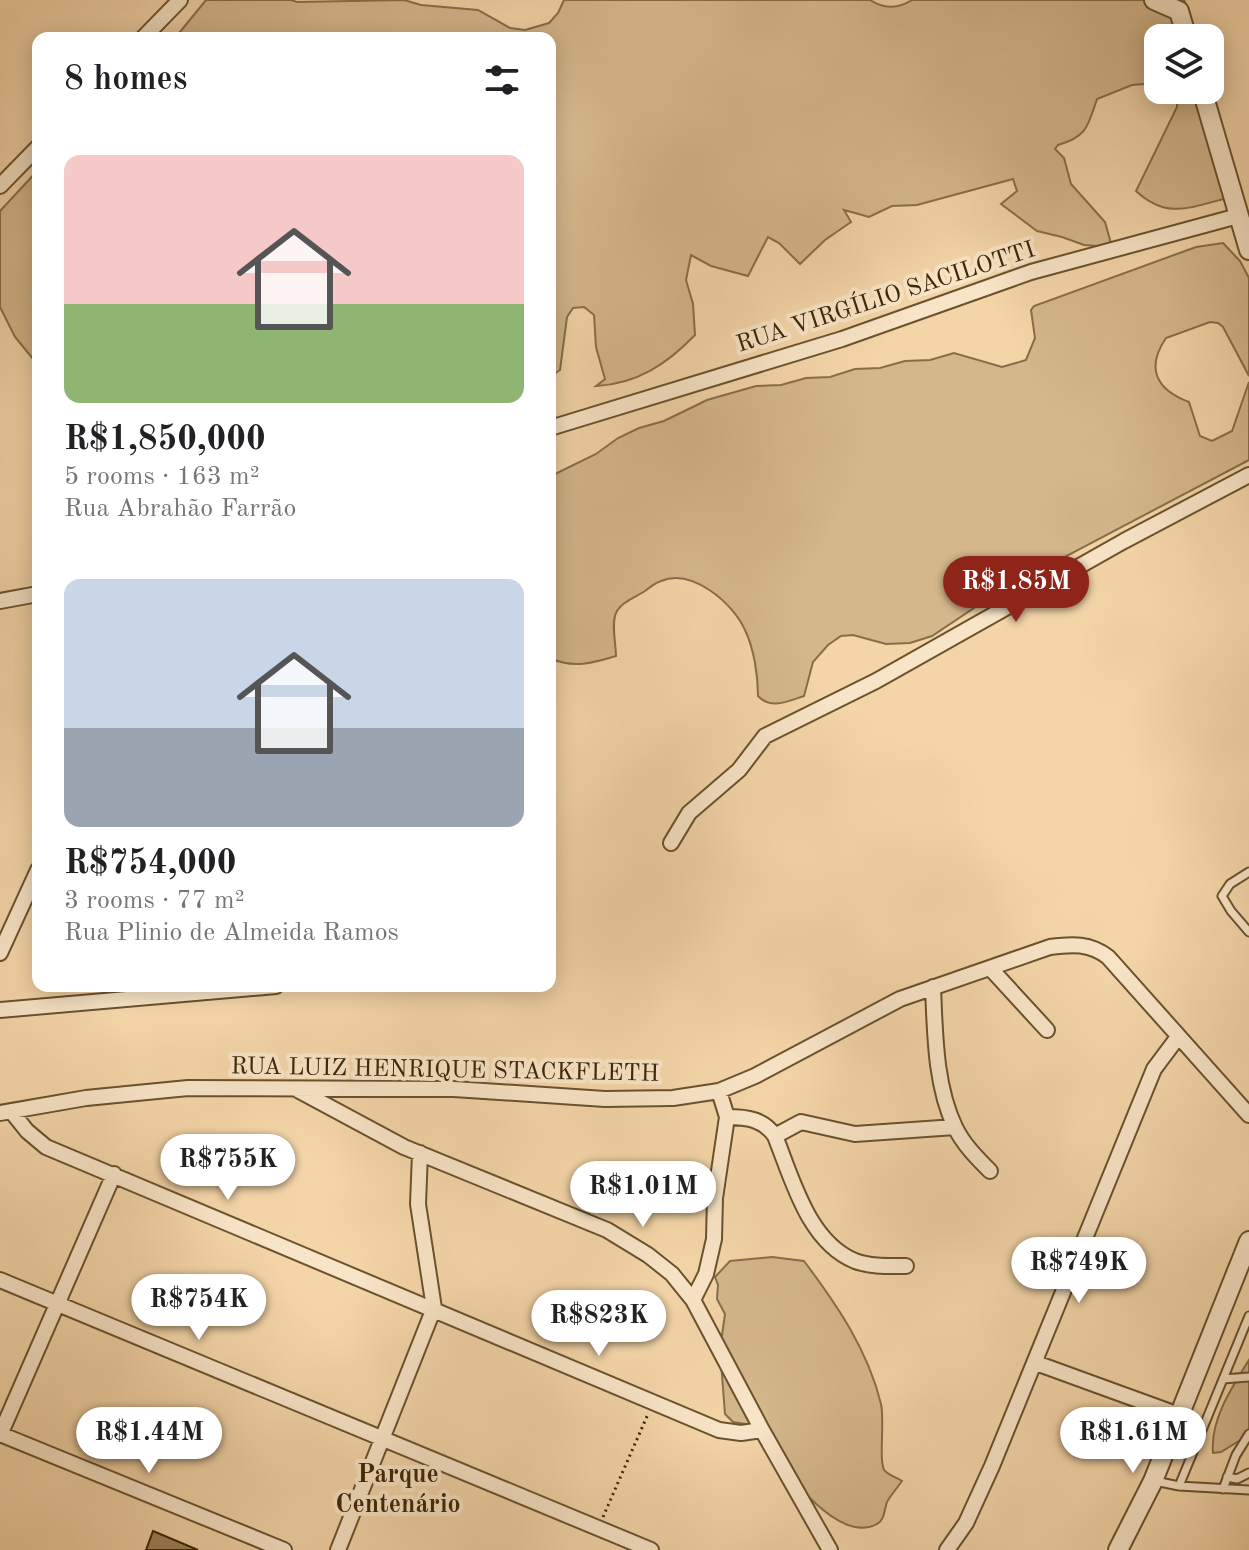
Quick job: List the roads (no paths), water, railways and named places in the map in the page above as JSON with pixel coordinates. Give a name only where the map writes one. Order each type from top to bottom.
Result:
[{"type":"street","points":[[149,32],[180,0]]},
{"type":"street","points":[[1154,0],[1183,6]]},
{"type":"street","points":[[1206,104],[1249,250]]},
{"type":"street","points":[[0,186],[32,153]]},
{"type":"street","name":"RUA VIRGÍLIO SACILOTTI","points":[[556,426],[842,339],[1031,272],[1238,216]]},
{"type":"street","points":[[671,843],[689,813],[739,770],[765,736],[876,681],[1124,541],[1249,475]]},
{"type":"street","points":[[0,601],[32,595]]},
{"type":"street","points":[[0,953],[32,883]]},
{"type":"street","name":"RUA LUIZ HENRIQUE STACKFLETH","points":[[5,1112],[86,1098],[188,1088],[454,1089],[605,1099],[673,1098],[719,1091],[755,1076],[871,1012],[933,987],[1050,947],[1069,944],[1098,949],[1108,957],[1178,1037]]},
{"type":"street","points":[[991,969],[1047,1030]]},
{"type":"street","points":[[933,987],[937,1057],[955,1127],[966,1145],[990,1171]]},
{"type":"street","points":[[0,1010],[207,992]]},
{"type":"street","points":[[947,1550],[966,1523],[1036,1363],[1154,1069],[1178,1037],[1249,1115]]},
{"type":"street","points":[[293,1087],[420,1153],[607,1230],[672,1274],[693,1300],[830,1550]]},
{"type":"street","points":[[693,1300],[706,1274],[714,1239],[715,1198],[727,1117],[719,1091]]},
{"type":"street","points":[[5,1112],[46,1147],[719,1430],[741,1433],[762,1430]]},
{"type":"street","points":[[727,1117],[768,1126],[814,1224],[835,1248],[861,1263],[906,1266]]},
{"type":"street","points":[[775,1136],[794,1125],[809,1122],[839,1133],[855,1134],[955,1127]]},
{"type":"street","points":[[338,1550],[434,1308],[418,1204],[420,1153]]},
{"type":"street","points":[[114,1174],[0,1434],[284,1550]]},
{"type":"street","points":[[1118,1550],[1153,1481],[1249,1241]]},
{"type":"street","points":[[0,1280],[651,1550]]},
{"type":"street","points":[[1036,1363],[1179,1415]]},
{"type":"lane","points":[[1249,872],[1230,884],[1222,896],[1249,932]]},
{"type":"lane","points":[[1179,1486],[1249,1316]]},
{"type":"lane","points":[[1223,1379],[1249,1377]]},
{"type":"lane","points":[[1223,1489],[1236,1455],[1249,1434]]},
{"type":"lane","points":[[1227,1477],[1237,1479],[1249,1473]]},
{"type":"lane","points":[[1153,1481],[1179,1486],[1249,1490]]},
{"type":"district","name":"Parque Centenário","points":[[398,1490]]}]
